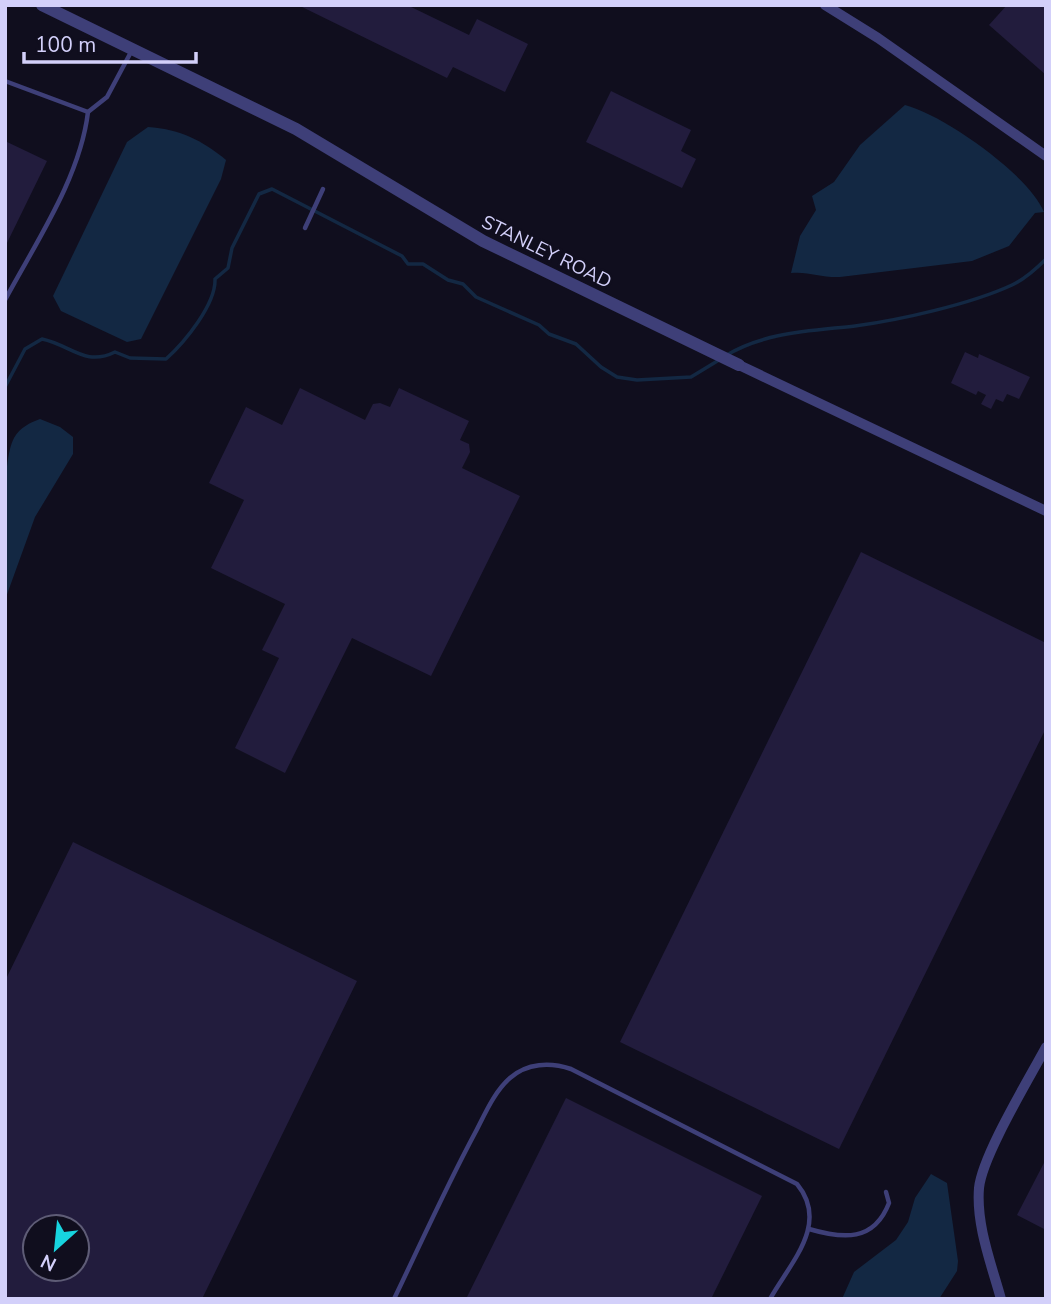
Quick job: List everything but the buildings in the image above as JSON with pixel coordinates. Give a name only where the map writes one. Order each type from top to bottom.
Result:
[{"type":"street","name":"STANLEY ROAD","points":[[42,5],[326,145],[483,241],[1046,511]]},
{"type":"street","points":[[825,5],[869,32],[1046,156]]},
{"type":"street","points":[[1001,1299],[982,1229],[979,1186],[993,1149],[1046,1047]]},
{"type":"lane","points":[[5,300],[64,188],[85,130],[88,112],[107,97],[133,49]]},
{"type":"lane","points":[[5,82],[88,112]]},
{"type":"lane","points":[[305,228],[323,189]]},
{"type":"lane","points":[[394,1299],[489,1106],[510,1078],[535,1065],[560,1065],[571,1069],[797,1184],[807,1199],[809,1229],[796,1257],[769,1299]]},
{"type":"lane","points":[[809,1229],[834,1237],[860,1236],[885,1213],[889,1203],[886,1192]]},
{"type":"water","points":[[905,105],[941,121],[984,148],[1021,181],[1044,212],[1035,213],[1009,246],[972,261],[840,277],[791,273],[800,236],[816,210],[812,196],[834,182],[860,145]]},
{"type":"water","points":[[148,127],[170,130],[190,137],[226,160],[221,179],[141,339],[127,342],[61,311],[53,296],[127,142]]},
{"type":"water","points":[[40,419],[60,427],[73,437],[73,454],[35,517],[5,600],[5,492],[10,451],[19,431]]},
{"type":"water","points":[[931,1174],[947,1183],[958,1261],[957,1271],[939,1299],[842,1299],[854,1272],[896,1240],[908,1222],[915,1198]]},
{"type":"waterway","points":[[5,387],[25,349],[42,339],[86,356],[104,356],[115,352],[130,358],[166,359],[182,343],[205,311],[215,279],[228,268],[232,248],[259,194],[272,189],[402,256],[408,264],[423,264],[448,280],[463,284],[476,297],[539,325],[549,334],[576,344],[601,367],[617,377],[637,380],[691,377],[719,360]]},
{"type":"waterway","points":[[725,356],[772,337],[873,323],[956,305],[1017,283],[1046,259]]}]
